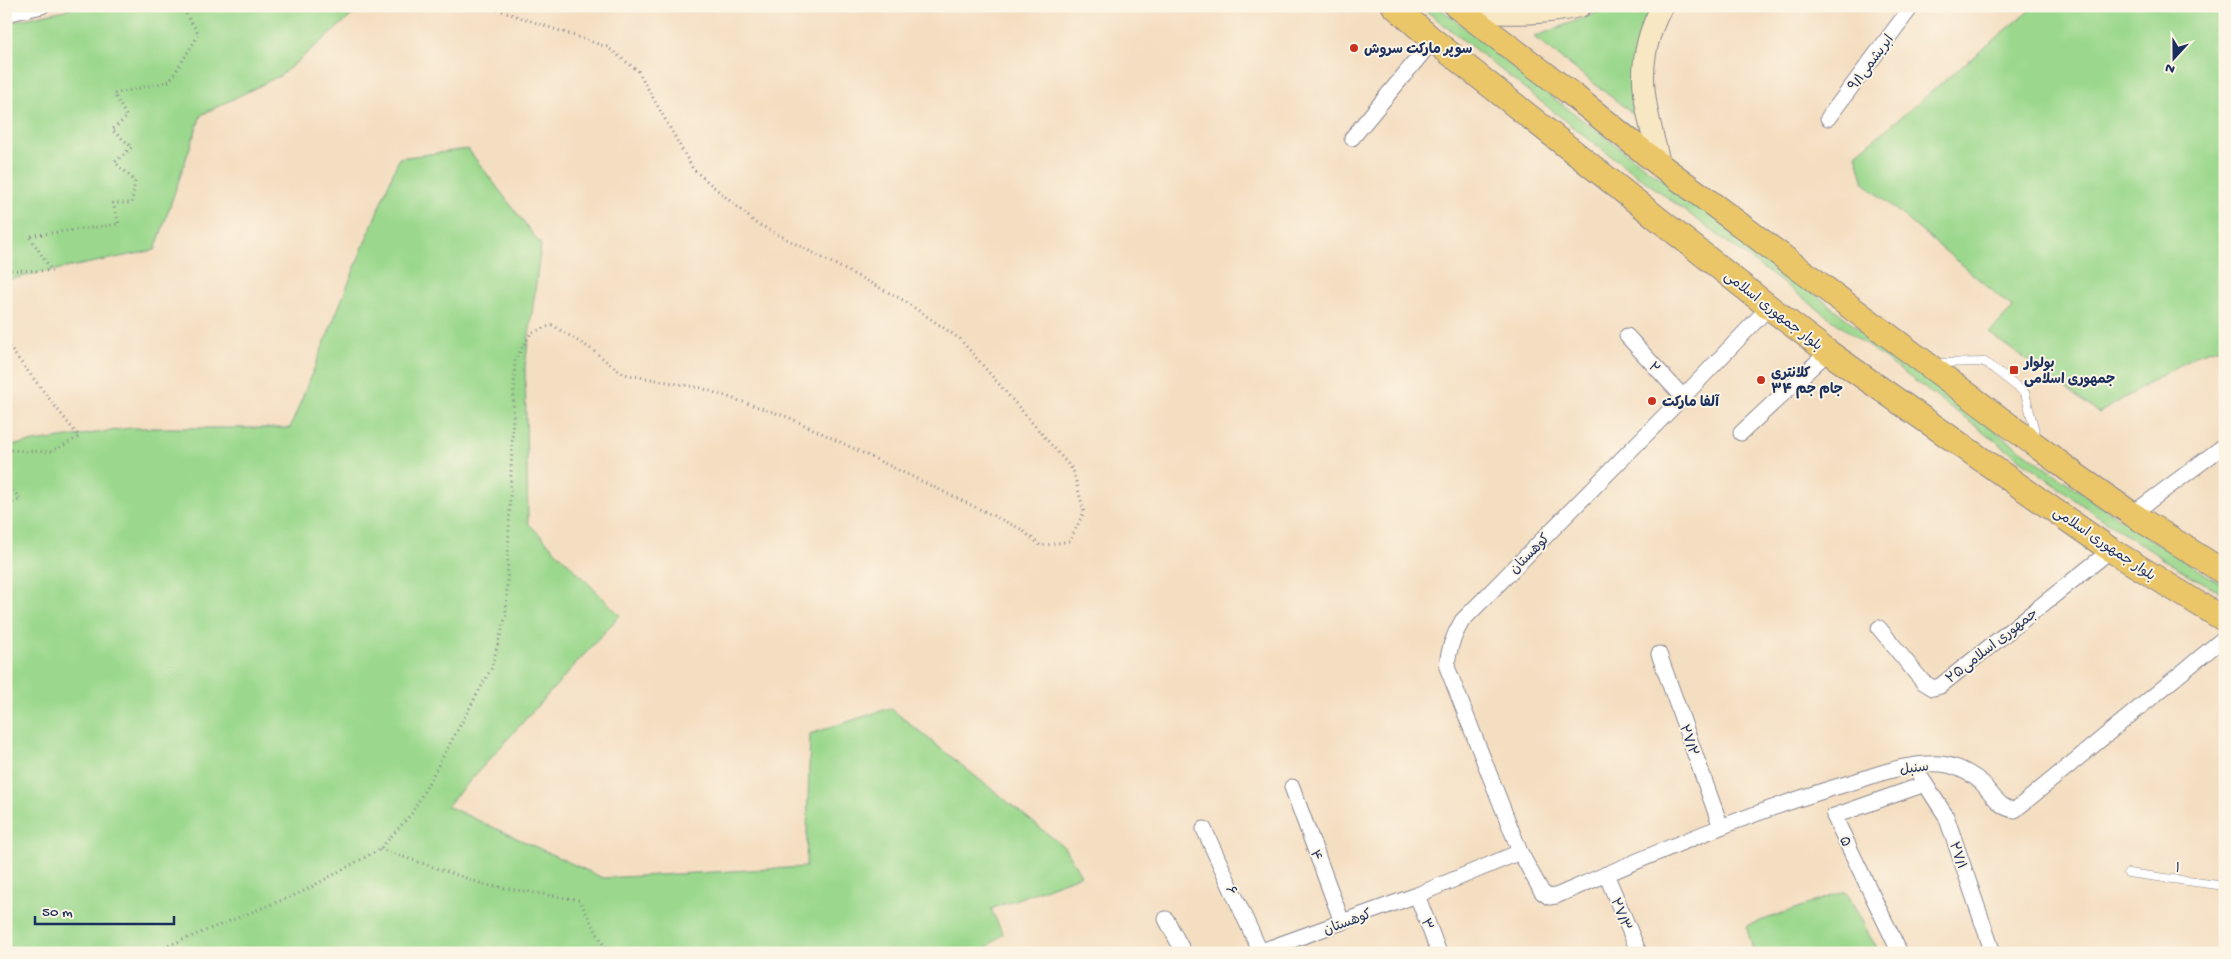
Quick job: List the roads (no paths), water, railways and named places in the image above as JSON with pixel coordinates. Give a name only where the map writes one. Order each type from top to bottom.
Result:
[{"type":"main road","name":"بلوار جمهوری اسلامی","points":[[1394,6],[1433,40],[1828,352],[2111,550],[2225,620]]},
{"type":"main road","points":[[1460,9],[1509,13],[1546,11],[1581,6]]},
{"type":"main road","points":[[1660,165],[1645,104],[1642,82],[1643,60],[1648,38],[1662,6]]},
{"type":"main road","points":[[1460,9],[1569,92],[1660,165],[2040,448],[2132,514],[2225,573]]},
{"type":"street","points":[[6,14],[42,6]]},
{"type":"street","name":"۹/۱ابریشمی","points":[[1828,118],[1912,6]]},
{"type":"street","points":[[1352,138],[1433,40]]},
{"type":"street","name":"کوهستان","points":[[1549,897],[1542,892],[1520,852],[1447,667],[1453,636],[1462,621],[1769,307]]},
{"type":"street","name":"۲","points":[[1627,336],[1682,398]]},
{"type":"street","points":[[1741,433],[1828,352]]},
{"type":"street","points":[[2132,514],[2225,445]]},
{"type":"street","name":"جمهوری اسلامی۲۵","points":[[1879,628],[1923,682],[1932,688],[1940,686],[2111,550]]},
{"type":"street","name":"سنبل","points":[[1549,897],[1556,896],[1721,827],[1820,791],[1912,764],[1942,764],[1960,769],[1976,778],[2002,806],[2008,810],[2015,810],[2225,637]]},
{"type":"street","name":"۲۷/۲","points":[[1659,654],[1721,827]]},
{"type":"street","name":"۲۷/۱","points":[[1912,764],[1946,816],[1992,953]]},
{"type":"street","name":"۵","points":[[1900,953],[1834,816],[1925,784]]},
{"type":"street","name":"۴","points":[[1292,787],[1342,922]]},
{"type":"street","name":"۶","points":[[1204,829],[1258,952]]},
{"type":"street","name":"کوهستان","points":[[1258,952],[1417,895],[1520,852]]},
{"type":"street","name":"۲۷/۳","points":[[1606,874],[1638,953]]},
{"type":"street","name":"۳","points":[[1417,895],[1439,953]]},
{"type":"street","points":[[1166,919],[1184,953]]},
{"type":"lane","points":[[1927,364],[1985,362],[2025,393],[2040,448]]},
{"type":"lane","name":"۱","points":[[2128,873],[2225,886]]},
{"type":"place","name":"سوپر مارکت سروش","points":[[1354,48]]},
{"type":"place","name":"بولوار جمهوری اسلامی","points":[[2014,370]]},
{"type":"place","name":"کلانتری ۳۴ جام جم","points":[[1761,380]]},
{"type":"place","name":"آلفا مارکت","points":[[1652,401]]}]
